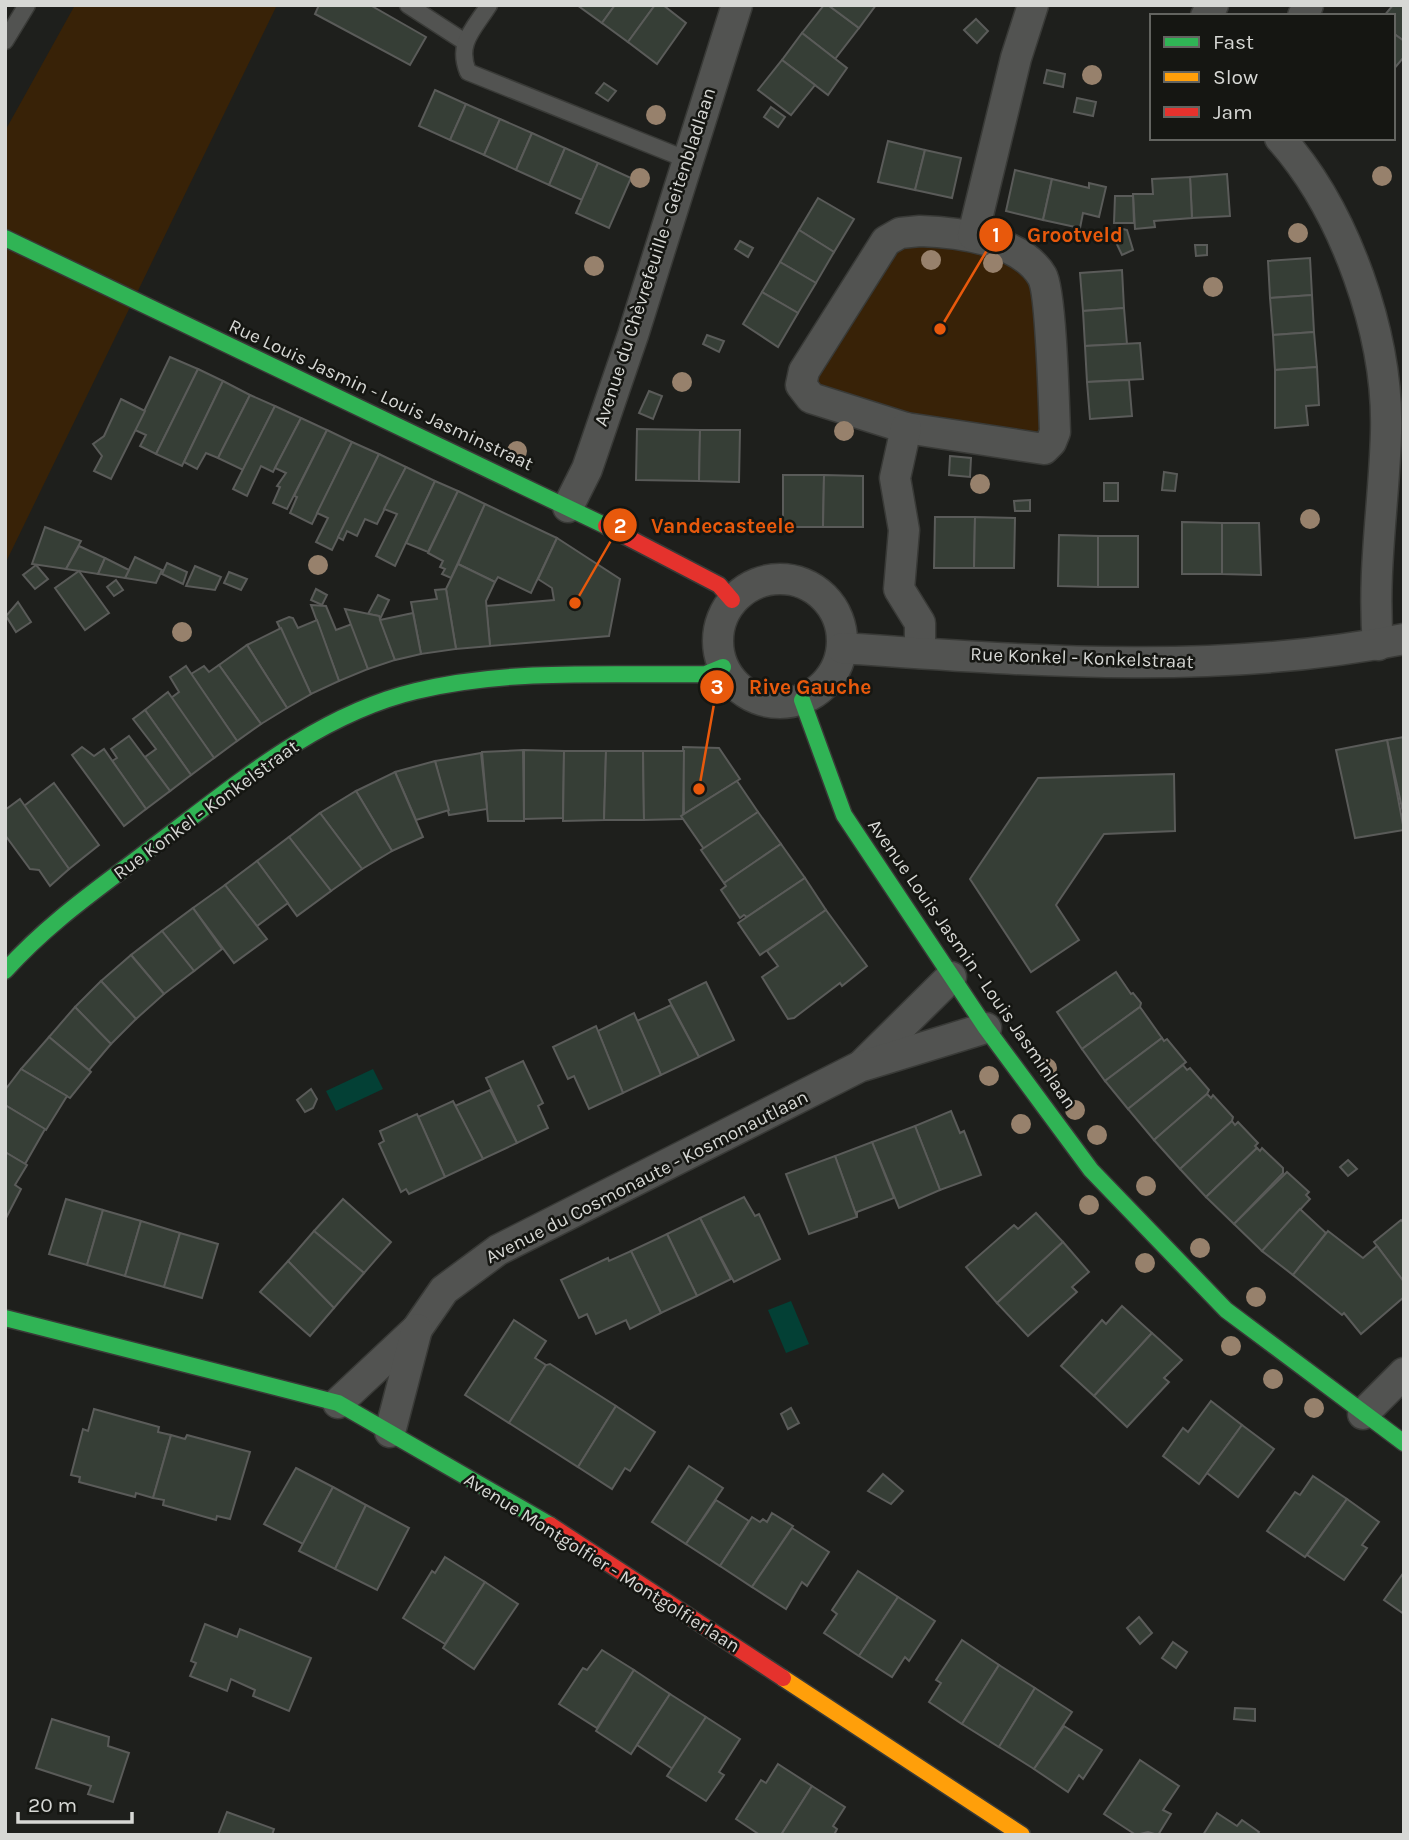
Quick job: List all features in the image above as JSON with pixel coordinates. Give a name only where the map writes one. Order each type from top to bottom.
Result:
[{"type":"street","points":[[973,235],[1016,58],[1033,5]]},
{"type":"street","name":"Avenue du Chèvrefeuille - Geitenbladlaan","points":[[568,507],[587,469],[688,160],[728,9]]},
{"type":"street","points":[[1282,140],[1302,166],[1351,260],[1369,307],[1379,348],[1386,429],[1374,593],[1391,642]]},
{"type":"street","points":[[920,231],[973,235],[1024,258],[1044,279],[1055,432],[1052,442],[1044,449],[1031,449],[906,428],[811,398],[801,386],[804,370],[886,241],[900,233],[920,231]]},
{"type":"street","name":"Rue Louis Jasmin - Louis Jasminstraat","points":[[5,238],[568,507],[719,584],[732,600]]},
{"type":"street","points":[[906,428],[895,478],[905,530],[899,589],[920,623],[920,653]]},
{"type":"street","points":[[786,578],[805,584],[822,594],[834,609],[841,628],[842,648],[830,680],[802,700],[783,704],[765,702],[748,695],[733,683],[723,667],[718,650],[718,633],[732,600],[748,587],[766,580],[786,578]]},
{"type":"street","name":"Rue Konkel - Konkelstraat","points":[[842,648],[1135,664],[1237,661],[1391,642]]},
{"type":"street","name":"Rue Konkel - Konkelstraat","points":[[5,971],[38,934],[233,786],[315,731],[365,707],[415,691],[481,678],[706,674],[723,667]]},
{"type":"street","name":"Avenue Louis Jasmin - Louis Jasminlaan","points":[[802,700],[844,815],[986,1028],[1091,1170],[1134,1218],[1226,1310],[1403,1442]]},
{"type":"street","name":"Avenue du Cosmonaute - Kosmonautlaan","points":[[859,1067],[951,977]]},
{"type":"street","name":"Avenue du Cosmonaute - Kosmonautlaan","points":[[338,1403],[417,1329],[443,1290],[499,1250],[859,1067],[986,1028]]},
{"type":"street","name":"Avenue Montgolfier - Montgolfierlaan","points":[[5,1308],[19,1320],[338,1403],[550,1525],[1022,1835]]},
{"type":"street","name":"Avenue du Cosmonaute - Kosmonautlaan","points":[[390,1433],[417,1329]]},
{"type":"street","points":[[1363,1414],[1404,1373]]},
{"type":"lane","points":[[5,41],[27,5]]},
{"type":"lane","points":[[408,5],[465,42]]},
{"type":"lane","points":[[489,5],[465,42],[461,56],[468,72],[688,160]]},
{"type":"shaded area","points":[[75,5],[277,5],[5,564],[5,131]]},
{"type":"shaded area","points":[[900,243],[984,249],[1032,274],[1043,435],[943,428],[817,385],[816,371]]},
{"type":"shaded area","points":[[373,1069],[383,1089],[336,1111],[326,1091]]},
{"type":"shaded area","points":[[791,1301],[809,1344],[786,1353],[768,1310]]},
{"type":"building","points":[[319,5],[370,5],[426,37],[410,65],[315,14]]},
{"type":"building","points":[[577,5],[615,5],[602,23]]},
{"type":"building","points":[[615,5],[655,5],[628,42],[602,23]]},
{"type":"building","points":[[655,5],[663,5],[686,23],[657,64],[628,42]]},
{"type":"building","points":[[824,5],[828,5],[859,28],[835,59],[802,33]]},
{"type":"building","points":[[828,5],[876,5],[859,28]]},
{"type":"building","points":[[1393,5],[1404,5],[1404,41],[1395,34],[1395,14],[1386,14]]},
{"type":"building","points":[[976,19],[988,31],[977,43],[964,30]]},
{"type":"building","points":[[802,33],[847,68],[828,95],[782,60]]},
{"type":"building","points":[[1395,34],[1404,41],[1404,57],[1395,68]]},
{"type":"building","points":[[782,60],[815,85],[791,115],[758,90]]},
{"type":"building","points":[[1047,70],[1065,74],[1063,87],[1044,83]]},
{"type":"building","points":[[604,83],[616,91],[608,101],[596,93]]},
{"type":"building","points":[[435,90],[466,104],[450,140],[419,126]]},
{"type":"building","points":[[1077,98],[1096,102],[1093,116],[1074,112]]},
{"type":"building","points":[[466,104],[500,119],[484,155],[450,140]]},
{"type":"building","points":[[771,107],[785,117],[778,127],[764,117]]},
{"type":"building","points":[[500,119],[532,133],[516,170],[484,155]]},
{"type":"building","points":[[532,133],[565,148],[549,185],[516,170]]},
{"type":"building","points":[[888,141],[925,150],[915,190],[878,182]]},
{"type":"building","points":[[565,148],[598,163],[582,200],[549,185]]},
{"type":"building","points":[[925,150],[961,158],[952,198],[915,190]]},
{"type":"building","points":[[598,163],[631,178],[609,228],[576,213]]},
{"type":"building","points":[[1015,170],[1052,179],[1043,220],[1006,211]]},
{"type":"building","points":[[1227,174],[1230,216],[1192,218],[1190,177]]},
{"type":"building","points":[[1190,177],[1192,218],[1154,221],[1155,227],[1135,229],[1133,194],[1153,194],[1152,179]]},
{"type":"building","points":[[1052,179],[1089,188],[1089,183],[1106,187],[1099,217],[1083,213],[1080,228],[1043,220]]},
{"type":"building","points":[[1115,196],[1133,196],[1134,223],[1114,223]]},
{"type":"building","points":[[818,198],[854,219],[834,252],[799,230]]},
{"type":"building","points":[[1123,229],[1127,230],[1133,250],[1122,255],[1113,236]]},
{"type":"building","points":[[799,230],[834,252],[816,283],[780,262]]},
{"type":"building","points":[[740,241],[753,248],[748,257],[735,249]]},
{"type":"building","points":[[1195,245],[1207,245],[1207,255],[1196,256]]},
{"type":"building","points":[[1310,258],[1312,295],[1270,298],[1268,261]]},
{"type":"building","points":[[780,262],[816,283],[798,313],[762,292]]},
{"type":"building","points":[[1122,270],[1124,308],[1083,311],[1080,273]]},
{"type":"building","points":[[762,292],[798,313],[778,347],[743,324]]},
{"type":"building","points":[[1312,295],[1314,332],[1273,335],[1270,298]]},
{"type":"building","points":[[1124,308],[1127,344],[1085,346],[1083,311]]},
{"type":"building","points":[[1314,332],[1317,367],[1275,370],[1273,335]]},
{"type":"building","points":[[707,335],[724,341],[719,352],[703,344]]},
{"type":"building","points":[[1140,343],[1143,379],[1087,382],[1085,346]]},
{"type":"building","points":[[170,357],[198,369],[156,454],[140,446],[146,435],[135,430]]},
{"type":"building","points":[[1317,367],[1319,405],[1306,406],[1308,425],[1275,428],[1275,370]]},
{"type":"building","points":[[198,369],[223,381],[182,466],[156,454]]},
{"type":"building","points":[[1129,380],[1132,416],[1090,419],[1087,382]]},
{"type":"building","points":[[223,381],[250,395],[218,458],[206,453],[197,469],[184,462]]},
{"type":"building","points":[[649,391],[662,396],[653,419],[639,413]]},
{"type":"building","points":[[250,395],[275,406],[243,470],[218,458]]},
{"type":"building","points":[[121,399],[145,411],[111,479],[94,471],[102,456],[93,444],[104,436]]},
{"type":"building","points":[[275,406],[301,418],[273,472],[261,466],[247,496],[233,489]]},
{"type":"building","points":[[301,418],[327,430],[287,509],[273,503],[280,487],[277,486],[286,473],[275,468]]},
{"type":"building","points":[[637,429],[700,430],[699,481],[636,480]]},
{"type":"building","points":[[327,430],[352,442],[312,524],[290,513],[297,497],[294,496]]},
{"type":"building","points":[[700,430],[740,430],[739,482],[699,481]]},
{"type":"building","points":[[352,442],[379,454],[332,550],[316,542],[328,518],[317,513]]},
{"type":"building","points":[[379,454],[406,467],[377,524],[365,519],[357,536],[347,531],[343,540],[338,537]]},
{"type":"building","points":[[950,456],[971,458],[970,477],[949,475]]},
{"type":"building","points":[[406,467],[435,481],[395,566],[376,556],[397,514],[384,509]]},
{"type":"building","points":[[1164,472],[1177,474],[1175,491],[1162,490]]},
{"type":"building","points":[[783,475],[824,475],[823,527],[783,527]]},
{"type":"building","points":[[824,475],[863,476],[863,527],[823,527]]},
{"type":"building","points":[[435,481],[458,491],[428,552],[406,543]]},
{"type":"building","points":[[1104,483],[1118,483],[1118,501],[1104,501]]},
{"type":"building","points":[[458,491],[485,504],[451,578],[442,574],[445,569],[440,567],[443,561],[428,553]]},
{"type":"building","points":[[1030,500],[1030,511],[1015,511],[1014,501]]},
{"type":"building","points":[[485,504],[557,538],[531,593],[498,577],[495,582],[458,564]]},
{"type":"building","points":[[935,517],[975,517],[974,568],[934,568]]},
{"type":"building","points":[[975,517],[1015,518],[1014,568],[974,568]]},
{"type":"building","points":[[1182,522],[1222,523],[1222,574],[1182,574]]},
{"type":"building","points":[[1222,523],[1259,523],[1261,575],[1222,574]]},
{"type":"building","points":[[45,527],[81,541],[66,569],[32,564]]},
{"type":"building","points":[[1059,535],[1098,536],[1098,587],[1058,586]]},
{"type":"building","points":[[1098,536],[1138,536],[1138,587],[1098,587]]},
{"type":"building","points":[[557,538],[620,579],[609,636],[490,646],[486,606],[554,600],[552,588],[538,579]]},
{"type":"building","points":[[79,546],[105,558],[98,574],[66,569]]},
{"type":"building","points":[[135,557],[162,570],[156,583],[125,578]]},
{"type":"building","points":[[105,558],[129,570],[125,578],[98,574]]},
{"type":"building","points":[[167,563],[187,572],[183,584],[162,574]]},
{"type":"building","points":[[458,564],[495,582],[486,601],[490,646],[456,649],[446,589]]},
{"type":"building","points":[[36,565],[48,579],[35,589],[23,575]]},
{"type":"building","points":[[195,566],[221,577],[215,590],[186,586]]},
{"type":"building","points":[[79,571],[109,613],[85,630],[55,588]]},
{"type":"building","points":[[229,572],[247,579],[241,590],[224,583]]},
{"type":"building","points":[[116,580],[123,590],[114,596],[107,587]]},
{"type":"building","points":[[316,589],[327,595],[322,605],[311,600]]},
{"type":"building","points":[[446,589],[456,649],[421,654],[411,602],[437,599],[435,590]]},
{"type":"building","points":[[378,595],[389,600],[380,619],[379,616],[368,614]]},
{"type":"building","points":[[18,602],[31,622],[16,632],[6,616]]},
{"type":"building","points":[[311,605],[326,606],[336,630],[352,624],[368,669],[339,681]]},
{"type":"building","points":[[345,609],[379,616],[395,660],[368,669]]},
{"type":"building","points":[[413,613],[421,654],[395,660],[380,620]]},
{"type":"building","points":[[293,618],[298,628],[317,620],[339,681],[311,694],[277,622]]},
{"type":"building","points":[[281,628],[311,694],[287,708],[247,645]]},
{"type":"building","points":[[247,645],[287,708],[261,724],[219,665]]},
{"type":"building","points":[[219,665],[261,724],[237,741],[191,674],[204,666],[209,672]]},
{"type":"building","points":[[186,666],[237,741],[214,758],[171,698],[179,692],[170,677]]},
{"type":"building","points":[[168,692],[214,758],[191,775],[145,710]]},
{"type":"building","points":[[145,710],[191,775],[170,791],[145,757],[156,749],[133,719]]},
{"type":"building","points":[[129,736],[170,791],[146,809],[112,761],[117,758],[111,749]]},
{"type":"building","points":[[1404,737],[1404,817],[1387,740]]},
{"type":"building","points":[[1387,740],[1404,830],[1355,838],[1336,750]]},
{"type":"building","points":[[82,747],[94,756],[104,749],[146,809],[124,826],[72,755]]},
{"type":"building","points":[[683,747],[719,748],[740,779],[684,814]]},
{"type":"building","points":[[523,750],[524,821],[488,821],[482,752]]},
{"type":"building","points":[[524,750],[564,751],[563,818],[524,819]]},
{"type":"building","points":[[564,751],[606,751],[604,820],[563,821]]},
{"type":"building","points":[[606,751],[643,751],[644,820],[604,820]]},
{"type":"building","points":[[643,751],[684,751],[683,819],[644,820]]},
{"type":"building","points":[[481,753],[487,809],[449,815],[435,761]]},
{"type":"building","points":[[435,761],[449,810],[416,820],[395,772]]},
{"type":"building","points":[[395,772],[423,837],[392,851],[356,791]]},
{"type":"building","points":[[1174,774],[1175,831],[1104,834],[1056,905],[1079,940],[1031,972],[970,879],[1038,778]]},
{"type":"building","points":[[737,781],[758,812],[704,849],[681,816]]},
{"type":"building","points":[[54,783],[99,845],[69,869],[24,806]]},
{"type":"building","points":[[356,791],[392,851],[362,869],[320,813]]},
{"type":"building","points":[[20,799],[69,869],[50,886],[39,870],[30,869],[5,835],[5,810]]},
{"type":"building","points":[[758,812],[781,844],[724,883],[701,850]]},
{"type":"building","points":[[320,813],[362,869],[331,891],[289,837]]},
{"type":"building","points":[[289,837],[331,891],[297,916],[257,861]]},
{"type":"building","points":[[781,844],[805,878],[747,917],[744,915],[740,918],[721,890],[726,886],[724,883]]},
{"type":"building","points":[[257,861],[288,903],[257,926],[225,885]]},
{"type":"building","points":[[805,878],[826,910],[760,955],[738,923]]},
{"type":"building","points":[[225,885],[267,939],[234,963],[193,908]]},
{"type":"building","points":[[193,908],[222,949],[194,971],[162,931]]},
{"type":"building","points":[[826,910],[867,966],[842,986],[840,983],[794,1018],[788,1019],[762,977],[778,966],[767,951]]},
{"type":"building","points":[[162,931],[194,971],[164,994],[131,955]]},
{"type":"building","points":[[131,955],[164,994],[136,1019],[101,981]]},
{"type":"building","points":[[1116,972],[1131,994],[1141,1003],[1140,1007],[1082,1049],[1057,1012]]},
{"type":"building","points":[[101,981],[136,1019],[111,1044],[75,1007]]},
{"type":"building","points":[[706,982],[734,1040],[699,1057],[669,1000]]},
{"type":"building","points":[[671,1005],[699,1057],[661,1075],[637,1021]]},
{"type":"building","points":[[75,1007],[111,1044],[89,1070],[49,1037]]},
{"type":"building","points":[[1140,1007],[1162,1038],[1105,1081],[1082,1049]]},
{"type":"building","points":[[634,1013],[661,1075],[623,1093],[598,1031]]},
{"type":"building","points":[[596,1026],[623,1093],[589,1109],[574,1076],[568,1079],[553,1047]]},
{"type":"building","points":[[49,1037],[91,1072],[70,1098],[21,1069]]},
{"type":"building","points":[[1162,1038],[1164,1041],[1167,1039],[1186,1062],[1128,1109],[1105,1081]]},
{"type":"building","points":[[523,1061],[543,1103],[538,1106],[548,1128],[517,1143],[486,1078]]},
{"type":"building","points":[[1183,1065],[1187,1070],[1190,1068],[1209,1090],[1154,1140],[1128,1109]]},
{"type":"building","points":[[21,1069],[67,1096],[46,1130],[5,1105],[5,1090]]},
{"type":"building","points":[[311,1089],[317,1099],[313,1108],[305,1112],[297,1100]]},
{"type":"building","points":[[490,1090],[517,1143],[483,1159],[455,1106]]},
{"type":"building","points":[[1207,1094],[1211,1098],[1213,1095],[1233,1117],[1232,1121],[1180,1169],[1154,1140]]},
{"type":"building","points":[[453,1101],[483,1159],[445,1177],[418,1117]]},
{"type":"building","points":[[5,1105],[45,1129],[25,1164],[5,1152]]},
{"type":"building","points":[[951,1111],[960,1133],[964,1131],[981,1175],[940,1190],[915,1126]]},
{"type":"building","points":[[417,1114],[445,1177],[409,1194],[406,1189],[401,1192],[379,1144],[384,1141],[380,1131]]},
{"type":"building","points":[[1232,1121],[1235,1125],[1238,1122],[1258,1143],[1255,1146],[1257,1148],[1206,1197],[1180,1169]]},
{"type":"building","points":[[915,1126],[940,1190],[899,1208],[872,1142]]},
{"type":"building","points":[[872,1142],[894,1198],[857,1212],[857,1217],[835,1156]]},
{"type":"building","points":[[1257,1148],[1260,1151],[1262,1148],[1283,1168],[1283,1173],[1234,1224],[1206,1197]]},
{"type":"building","points":[[5,1152],[27,1165],[15,1185],[21,1189],[5,1220]]},
{"type":"building","points":[[835,1156],[857,1217],[809,1234],[786,1174]]},
{"type":"building","points":[[1348,1160],[1357,1169],[1348,1176],[1340,1167]]},
{"type":"building","points":[[1287,1172],[1309,1192],[1306,1195],[1310,1199],[1262,1251],[1234,1224]]},
{"type":"building","points":[[744,1197],[755,1216],[759,1214],[780,1259],[734,1282],[700,1218]]},
{"type":"building","points":[[66,1199],[103,1210],[87,1265],[49,1254]]},
{"type":"building","points":[[343,1199],[391,1242],[364,1273],[314,1231]]},
{"type":"building","points":[[1300,1209],[1326,1233],[1293,1275],[1262,1251]]},
{"type":"building","points":[[103,1210],[141,1221],[125,1276],[87,1265]]},
{"type":"building","points":[[1036,1213],[1063,1242],[997,1303],[966,1267],[1014,1225],[1018,1229]]},
{"type":"building","points":[[700,1218],[731,1279],[697,1296],[667,1234]]},
{"type":"building","points":[[1401,1220],[1404,1223],[1404,1282],[1374,1242]]},
{"type":"building","points":[[141,1221],[180,1233],[164,1287],[125,1276]]},
{"type":"building","points":[[314,1231],[364,1273],[334,1308],[288,1261]]},
{"type":"building","points":[[1328,1231],[1363,1258],[1377,1246],[1404,1282],[1404,1297],[1361,1334],[1344,1313],[1342,1315],[1293,1275]]},
{"type":"building","points":[[180,1233],[218,1244],[202,1298],[164,1287]]},
{"type":"building","points":[[667,1234],[697,1296],[661,1313],[631,1251]]},
{"type":"building","points":[[1063,1242],[1089,1272],[1072,1287],[1077,1292],[1028,1336],[997,1303]]},
{"type":"building","points":[[631,1251],[661,1313],[630,1329],[626,1320],[596,1334],[587,1314],[579,1318],[561,1280],[608,1258],[609,1261]]},
{"type":"building","points":[[288,1261],[334,1308],[310,1336],[260,1292]]},
{"type":"building","points":[[1122,1306],[1152,1333],[1094,1396],[1061,1366],[1102,1320],[1106,1324]]},
{"type":"building","points":[[514,1320],[546,1341],[535,1358],[546,1365],[509,1423],[465,1395]]},
{"type":"building","points":[[1152,1333],[1182,1360],[1164,1378],[1169,1382],[1127,1427],[1094,1396]]},
{"type":"building","points":[[550,1364],[616,1406],[578,1467],[509,1423],[546,1365]]},
{"type":"building","points":[[1211,1401],[1242,1425],[1199,1484],[1163,1456],[1183,1428],[1188,1432]]},
{"type":"building","points":[[616,1406],[655,1432],[630,1471],[625,1468],[612,1489],[578,1467]]},
{"type":"building","points":[[791,1408],[799,1423],[788,1429],[781,1414]]},
{"type":"building","points":[[94,1409],[159,1427],[158,1432],[171,1435],[153,1498],[136,1493],[135,1497],[79,1482],[80,1477],[71,1475],[83,1429],[88,1431]]},
{"type":"building","points":[[1242,1425],[1274,1449],[1238,1497],[1207,1473]]},
{"type":"building","points":[[171,1435],[185,1439],[187,1435],[250,1452],[230,1519],[217,1516],[216,1520],[163,1505],[164,1500],[153,1498]]},
{"type":"building","points":[[689,1466],[723,1488],[686,1544],[652,1522]]},
{"type":"building","points":[[296,1468],[333,1487],[303,1544],[264,1524]]},
{"type":"building","points":[[883,1474],[903,1491],[891,1504],[868,1491]]},
{"type":"building","points":[[1313,1476],[1347,1499],[1305,1557],[1267,1531],[1295,1492],[1300,1495]]},
{"type":"building","points":[[333,1487],[366,1505],[335,1569],[299,1551]]},
{"type":"building","points":[[1347,1499],[1379,1522],[1362,1545],[1367,1548],[1344,1580],[1307,1555]]},
{"type":"building","points":[[716,1500],[749,1521],[720,1566],[686,1544]]},
{"type":"building","points":[[366,1505],[409,1528],[377,1590],[335,1569]]},
{"type":"building","points":[[772,1513],[793,1526],[752,1587],[720,1566],[752,1517],[760,1522],[763,1519],[767,1522]]},
{"type":"building","points":[[792,1528],[829,1552],[807,1586],[802,1582],[786,1609],[752,1587]]},
{"type":"building","points":[[445,1557],[485,1582],[445,1644],[403,1618],[432,1571],[435,1573]]},
{"type":"building","points":[[858,1571],[898,1597],[859,1656],[824,1633],[837,1614],[832,1610]]},
{"type":"building","points":[[1404,1572],[1404,1614],[1384,1600]]},
{"type":"building","points":[[485,1582],[518,1604],[474,1669],[443,1648]]},
{"type":"building","points":[[898,1597],[935,1621],[909,1661],[905,1657],[892,1677],[859,1656]]},
{"type":"building","points":[[1139,1617],[1152,1633],[1140,1644],[1127,1628]]},
{"type":"building","points":[[205,1624],[237,1637],[240,1629],[311,1658],[289,1711],[253,1696],[255,1690],[231,1679],[227,1691],[190,1676],[196,1663],[191,1661]]},
{"type":"building","points":[[962,1640],[999,1665],[962,1724],[929,1702],[941,1683],[936,1680]]},
{"type":"building","points":[[1173,1642],[1187,1652],[1176,1668],[1162,1658]]},
{"type":"building","points":[[602,1650],[634,1670],[597,1728],[559,1704],[583,1668],[587,1670]]},
{"type":"building","points":[[999,1665],[1035,1688],[999,1747],[962,1724]]},
{"type":"building","points":[[634,1670],[670,1694],[631,1754],[596,1731]]},
{"type":"building","points":[[1035,1688],[1072,1712],[1034,1769],[999,1747]]},
{"type":"building","points":[[670,1694],[706,1717],[673,1769],[637,1745]]},
{"type":"building","points":[[1235,1708],[1255,1709],[1255,1721],[1234,1719]]},
{"type":"building","points":[[706,1717],[740,1739],[719,1772],[724,1775],[706,1801],[667,1776]]},
{"type":"building","points":[[52,1719],[109,1737],[108,1746],[129,1753],[113,1802],[88,1794],[91,1786],[36,1768]]},
{"type":"building","points":[[1064,1726],[1102,1750],[1083,1779],[1079,1775],[1068,1792],[1034,1769]]},
{"type":"building","points":[[1140,1760],[1179,1786],[1163,1810],[1171,1814],[1158,1835],[1148,1832],[1136,1835],[1104,1814]]},
{"type":"building","points":[[778,1764],[812,1786],[781,1835],[760,1835],[736,1819],[761,1780],[766,1783]]},
{"type":"building","points":[[812,1786],[845,1807],[833,1826],[837,1829],[834,1835],[781,1835]]},
{"type":"building","points":[[227,1812],[274,1829],[272,1835],[218,1835]]},
{"type":"building","points":[[1217,1813],[1237,1826],[1242,1820],[1259,1832],[1257,1835],[1203,1835]]},
{"type":"traffic: fast","points":[[5,238],[606,526]]},
{"type":"traffic: fast","points":[[5,971],[74,907],[212,802],[276,756],[343,717],[416,691],[487,679],[560,675],[706,674],[723,667]]},
{"type":"traffic: fast","points":[[802,700],[844,815],[986,1028],[1091,1170],[1226,1310],[1404,1443]]},
{"type":"traffic: fast","points":[[5,1318],[338,1403],[550,1525]]},
{"type":"traffic: slow","points":[[783,1678],[1022,1835]]},
{"type":"traffic: jam","points":[[606,526],[719,585],[732,600]]},
{"type":"traffic: jam","points":[[550,1525],[783,1678]]},
{"type":"place","name":"Grootveld","points":[[940,329]]},
{"type":"place","name":"Vandecasteele","points":[[575,603]]},
{"type":"place","name":"Rive Gauche","points":[[699,789]]}]
